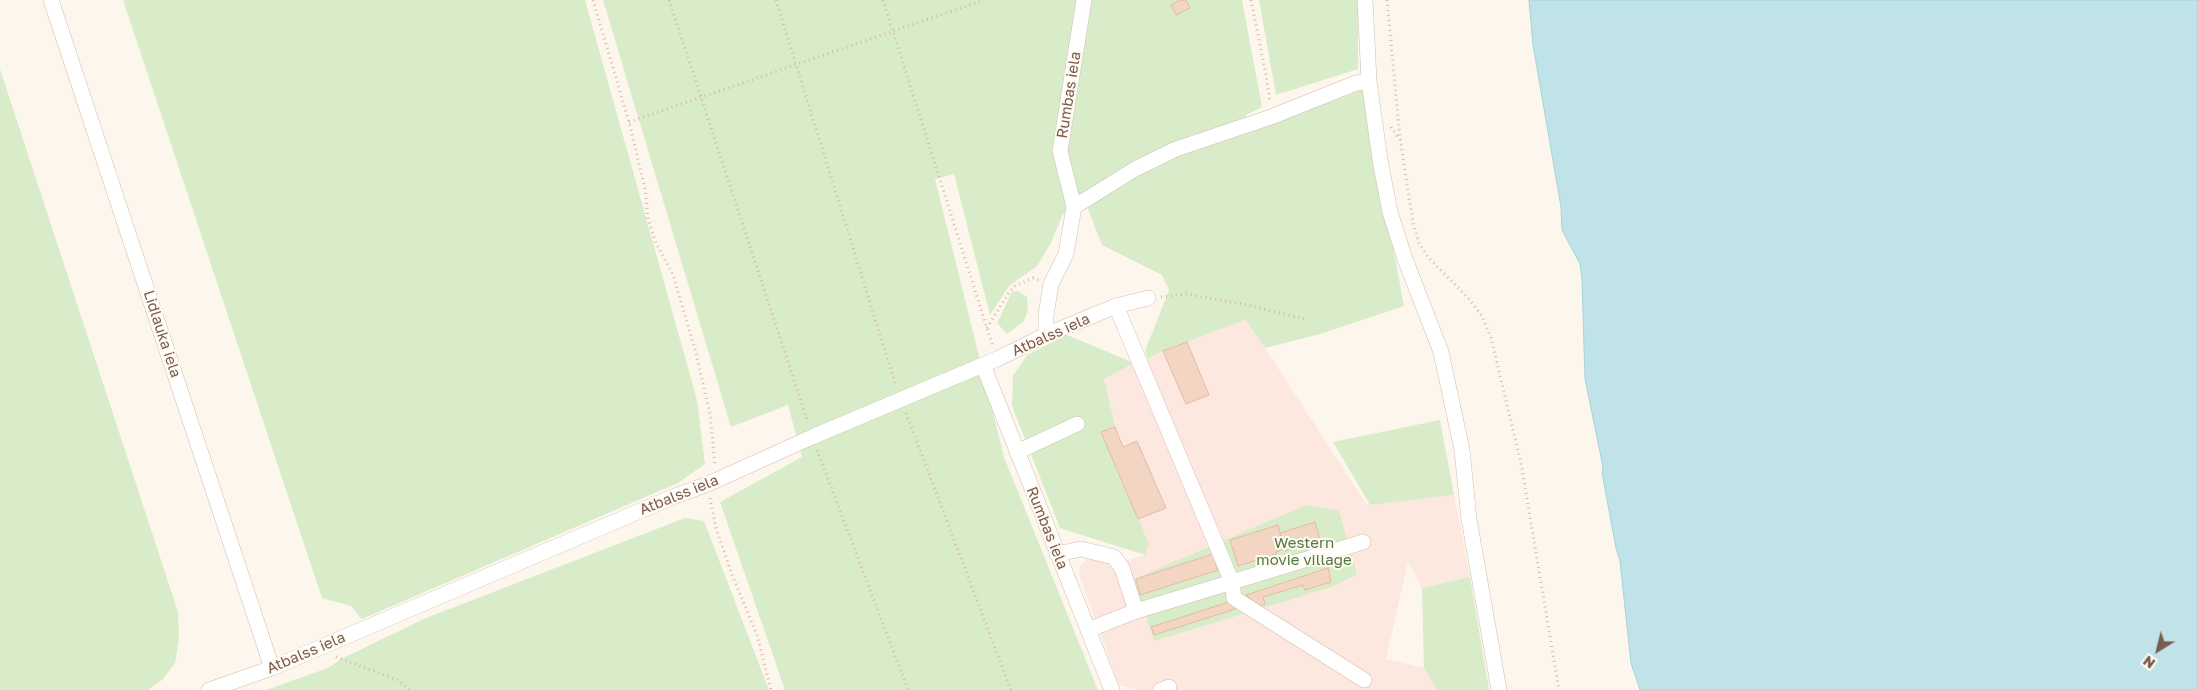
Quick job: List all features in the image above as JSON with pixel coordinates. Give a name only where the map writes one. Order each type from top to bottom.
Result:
[{"type":"street","name":"Lidlauka iela","points":[[51,0],[272,668]]},
{"type":"street","name":"Rumbas iela","points":[[1046,335],[1046,315],[1051,284],[1066,254],[1074,207],[1060,151],[1084,0]]},
{"type":"street","points":[[1365,0],[1370,81],[1380,160],[1390,212],[1405,260],[1441,352],[1462,450],[1469,519],[1499,690]]},
{"type":"street","points":[[1074,207],[1135,169],[1176,149],[1271,116],[1356,83],[1370,81]]},
{"type":"street","name":"Atbalss iela","points":[[209,690],[272,668],[675,496],[708,484],[812,437],[990,362],[1046,335],[1116,306],[1148,298]]},
{"type":"street","points":[[1116,306],[1232,582],[1234,598],[1364,680]]},
{"type":"street","name":"Rumbas iela","points":[[990,362],[1017,452],[1112,690]]},
{"type":"street","points":[[1017,452],[1076,424]]},
{"type":"street","points":[[1088,630],[1136,611],[1362,542]]},
{"type":"street","points":[[1057,554],[1081,549],[1114,557],[1122,568],[1136,611]]},
{"type":"path","points":[[593,0],[629,122],[645,189],[648,218],[656,243],[673,275],[695,349],[710,414],[716,465],[708,484],[716,528],[731,572],[758,635],[771,690]]},
{"type":"path","points":[[670,0],[700,98],[812,437],[908,690]]},
{"type":"path","points":[[776,0],[901,401],[1011,690]]},
{"type":"path","points":[[884,0],[987,328],[990,362]]},
{"type":"path","points":[[629,122],[984,0]]},
{"type":"path","points":[[1250,0],[1266,75],[1271,116]]},
{"type":"path","points":[[1387,0],[1400,138],[1413,223],[1419,243],[1429,258],[1470,300],[1482,316],[1491,338],[1521,464],[1558,690]]},
{"type":"path","points":[[987,328],[1015,286],[1033,278],[1051,284]]},
{"type":"path","points":[[1148,298],[1186,294],[1247,305],[1305,319]]},
{"type":"path","points":[[315,650],[398,680],[410,690]]},
{"type":"shaded area","points":[[1245,320],[1367,505],[1454,495],[1470,577],[1422,588],[1408,562],[1386,659],[1424,668],[1437,690],[1139,690],[1119,685],[1079,574],[1080,566],[1089,557],[1113,565],[1145,555],[1149,544],[1138,519],[1109,408],[1104,379],[1134,363]]},
{"type":"green space","points":[[123,0],[585,0],[697,400],[705,464],[678,483],[362,619],[351,606],[322,598]]},
{"type":"green space","points":[[603,0],[1242,0],[1262,107],[1246,115],[1252,131],[1364,89],[1404,306],[1320,334],[1265,348],[1245,320],[1163,351],[1148,359],[1145,351],[1169,290],[1162,275],[1102,245],[1086,204],[1063,214],[1051,243],[1037,266],[1009,286],[990,315],[954,174],[935,179],[1004,457],[1098,690],[785,690],[720,502],[802,457],[788,405],[731,427]]},
{"type":"green space","points":[[1259,0],[1358,0],[1358,69],[1276,95]]},
{"type":"green space","points":[[0,69],[178,612],[179,639],[175,663],[162,680],[148,690],[0,690]]},
{"type":"green space","points":[[1018,291],[1027,297],[1028,311],[1023,322],[1007,334],[997,323],[1012,292]]},
{"type":"green space","points":[[1067,335],[1134,363],[1104,379],[1115,427],[1102,432],[1149,544],[1145,555],[1060,528],[1012,406],[1013,376],[1027,355]]},
{"type":"green space","points":[[1440,420],[1454,495],[1370,505],[1333,442]]},
{"type":"green space","name":"Western movie village","points":[[1306,505],[1339,511],[1357,574],[1332,587],[1154,641],[1134,579]]},
{"type":"green space","points":[[685,518],[704,521],[769,690],[266,690],[328,668],[341,659],[426,618]]},
{"type":"green space","points":[[1470,577],[1489,690],[1437,690],[1424,668],[1422,588]]},
{"type":"water","points":[[1529,0],[2198,0],[2198,690],[1640,690],[1631,663],[1620,561],[1585,379],[1580,264],[1562,230],[1561,207],[1533,45]]},
{"type":"building","points":[[1180,0],[1186,0],[1190,8],[1176,15],[1171,5]]},
{"type":"building","points":[[1187,342],[1209,395],[1186,404],[1163,351]]},
{"type":"building","points":[[1115,427],[1123,447],[1137,441],[1166,508],[1138,519],[1101,432]]},
{"type":"building","points":[[1315,522],[1320,540],[1285,551],[1280,533]]},
{"type":"building","points":[[1278,525],[1284,549],[1276,552],[1276,554],[1238,566],[1230,540]]},
{"type":"building","points":[[1213,554],[1218,570],[1140,595],[1136,579]]},
{"type":"building","points":[[1328,568],[1331,582],[1305,590],[1303,585],[1263,597],[1265,604],[1259,607],[1246,595]]},
{"type":"building","points":[[1232,601],[1235,609],[1154,635],[1151,627]]}]
